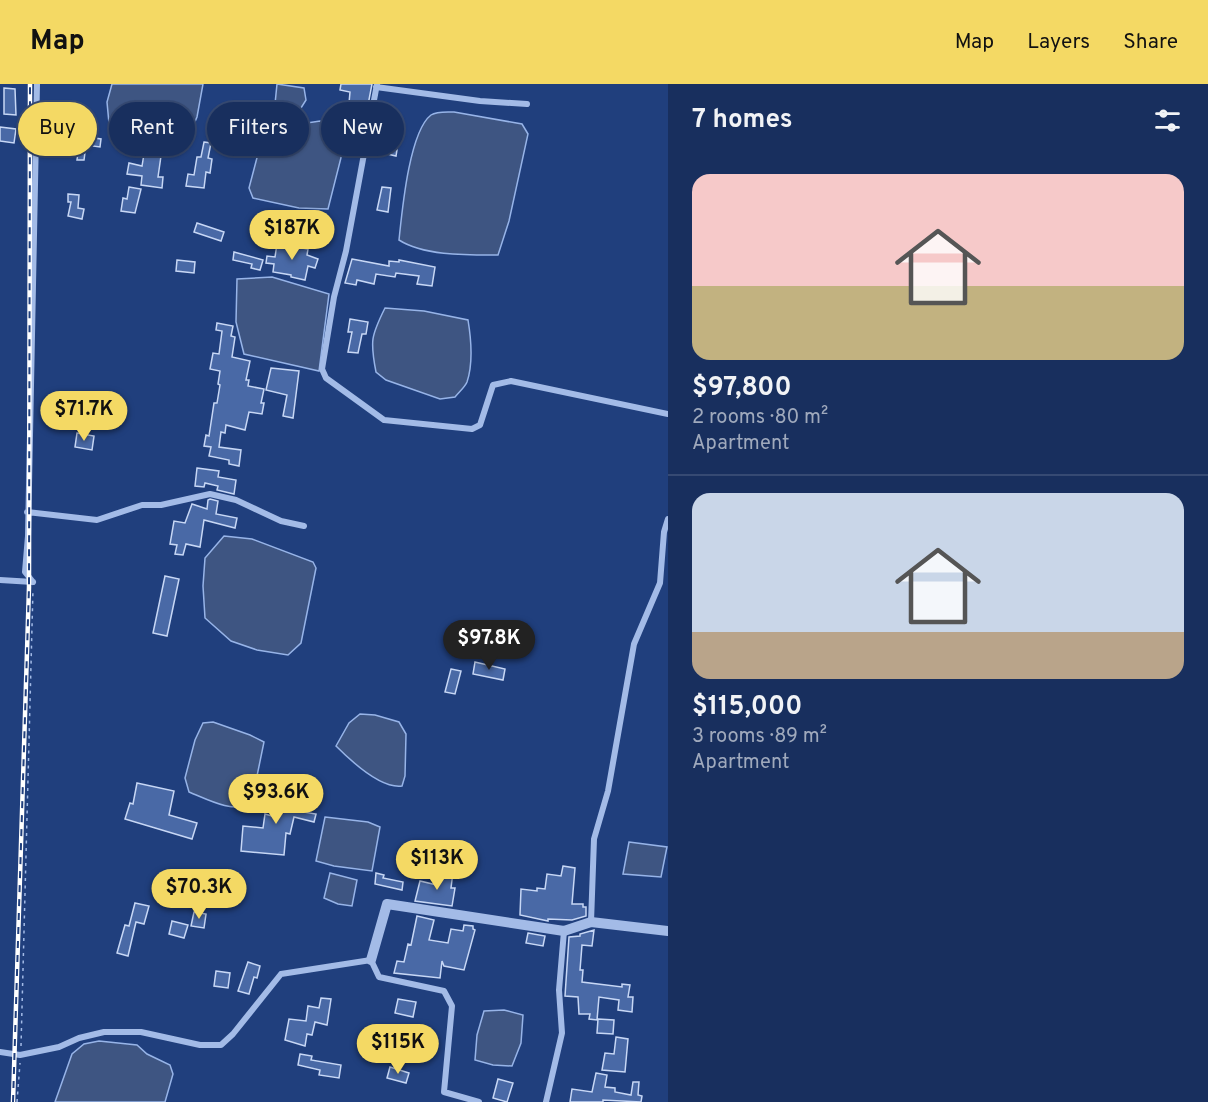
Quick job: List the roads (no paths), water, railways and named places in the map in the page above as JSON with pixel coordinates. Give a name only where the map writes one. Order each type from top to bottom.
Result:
[{"type":"street","points":[[0,580],[33,582],[25,572],[37,84]]},
{"type":"street","points":[[527,104],[480,101],[376,85],[346,251],[334,297],[322,369],[326,378],[384,420],[472,429],[480,425],[493,385],[511,381],[668,414]]},
{"type":"street","points":[[27,512],[96,520],[142,505],[161,506],[210,494],[236,500],[281,521],[304,526]]},
{"type":"street","points":[[591,922],[594,839],[608,791],[634,644],[660,583],[664,532],[668,519]]},
{"type":"street","points":[[479,1102],[444,1092],[452,1006],[444,991],[379,977],[371,960],[387,904],[564,931],[591,922],[668,932]]},
{"type":"street","points":[[546,1102],[562,1033],[559,990],[564,931]]},
{"type":"street","points":[[0,1052],[20,1054],[59,1047],[79,1038],[104,1032],[141,1032],[200,1045],[221,1045],[233,1034],[281,974],[371,960]]},
{"type":"water","points":[[112,84],[203,84],[195,122],[195,102],[109,102],[109,123],[107,102]]},
{"type":"water","points":[[277,84],[304,88],[305,102],[275,102]]},
{"type":"water","points":[[439,112],[454,112],[522,124],[528,134],[509,221],[498,255],[433,252],[399,240],[408,173],[423,124],[431,115]]},
{"type":"water","points":[[321,121],[321,156],[341,156],[328,209],[299,208],[253,198],[249,188],[257,156],[309,156],[309,123]]},
{"type":"water","points":[[272,277],[329,294],[319,371],[244,354],[236,322],[237,279]]},
{"type":"water","points":[[385,308],[424,311],[468,320],[471,351],[469,375],[466,384],[455,397],[440,399],[386,380],[376,372],[373,339]]},
{"type":"water","points":[[224,536],[252,539],[313,562],[316,568],[301,643],[288,655],[257,650],[231,641],[205,618],[203,586],[205,558]]},
{"type":"water","points":[[360,714],[375,715],[399,722],[406,734],[405,776],[402,786],[394,786],[376,778],[357,766],[336,746],[349,723]]},
{"type":"water","points":[[213,722],[264,742],[251,805],[227,806],[189,792],[185,778],[195,740],[203,723]]},
{"type":"water","points":[[325,817],[368,822],[380,827],[372,871],[316,861]]},
{"type":"water","points":[[629,842],[667,847],[661,877],[623,874]]},
{"type":"water","points":[[330,873],[357,880],[352,906],[338,904],[324,898]]},
{"type":"water","points":[[504,1010],[523,1015],[521,1043],[512,1066],[493,1065],[475,1060],[477,1035],[484,1011]]},
{"type":"water","points":[[99,1041],[137,1045],[147,1054],[170,1065],[173,1074],[165,1102],[55,1102],[72,1054],[84,1044]]},
{"type":"railway","points":[[13,1102],[29,587],[30,84]]}]
